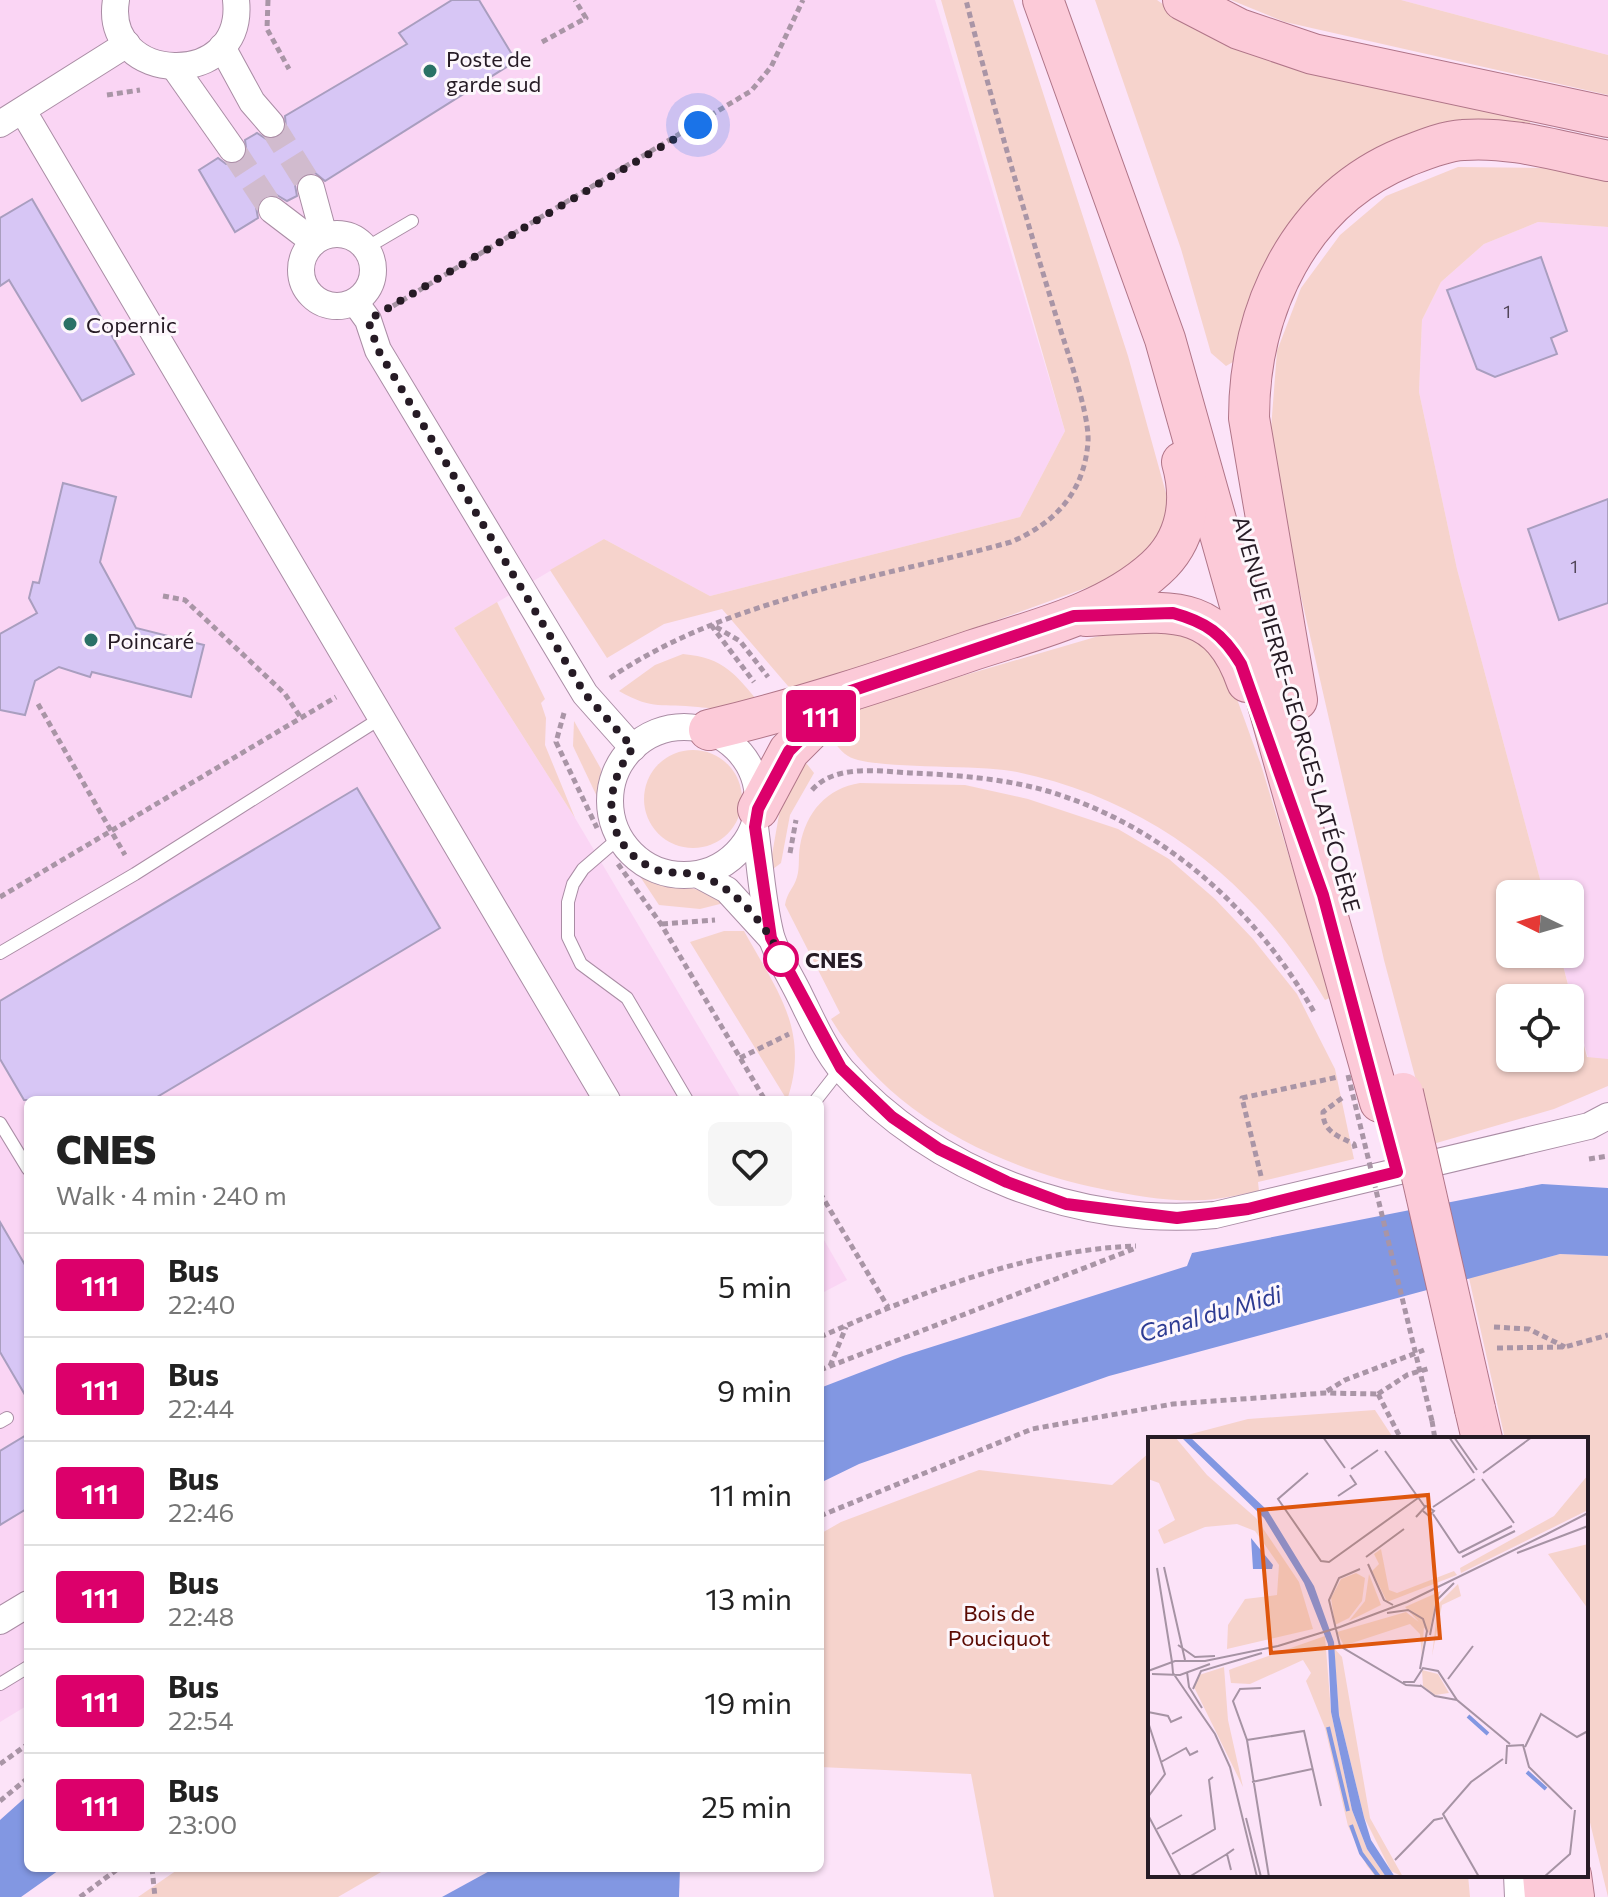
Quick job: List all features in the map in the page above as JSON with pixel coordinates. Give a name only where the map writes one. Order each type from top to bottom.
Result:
[{"type":"main road","name":"AVENUE PIERRE-GEORGES LATÉCOÈRE","points":[[1043,0],[1165,339],[1323,895],[1391,1098]]},
{"type":"main road","name":"AVENUE PIERRE-GEORGES LATÉCOÈRE","points":[[1071,0],[1123,145],[1297,700],[1431,1264],[1456,1426]]},
{"type":"main road","points":[[1183,0],[1239,29],[1313,54],[1608,117]]},
{"type":"main road","points":[[709,730],[848,692],[1074,616],[1126,590],[1156,569],[1182,533],[1188,510],[1183,467],[1131,293],[1083,108]]},
{"type":"main road","points":[[1297,700],[1249,418],[1249,382],[1260,325],[1288,256],[1324,210],[1373,170],[1422,150],[1462,140],[1509,141],[1608,161]]},
{"type":"main road","points":[[1074,616],[1173,613],[1203,623],[1226,639],[1241,664],[1323,895]]},
{"type":"main road","points":[[756,818],[789,751],[848,692]]},
{"type":"main road","points":[[1543,1877],[1545,1897]]},
{"type":"main road","points":[[1571,1877],[1574,1897]]},
{"type":"street","points":[[116,0],[118,27],[127,44],[149,61],[175,68],[209,59],[222,47],[235,21],[236,0]]},
{"type":"street","points":[[0,124],[127,44]]},
{"type":"street","points":[[222,47],[252,102],[271,124]]},
{"type":"street","points":[[175,68],[232,149]]},
{"type":"street","points":[[23,111],[605,1096]]},
{"type":"street","points":[[311,188],[319,239],[302,262],[304,285],[310,295],[332,306],[362,311]]},
{"type":"street","points":[[272,210],[319,239],[347,235],[366,248],[374,272],[362,311],[378,350],[585,694],[633,748]]},
{"type":"street","points":[[756,818],[742,849],[722,866],[699,875],[676,875],[653,869],[634,856],[619,838],[611,815],[611,790],[618,767],[633,748],[649,735],[668,728],[709,730],[731,743],[747,761],[757,784],[756,818],[771,938]]},
{"type":"street","points":[[699,875],[727,890],[771,938],[841,1068],[892,1117],[939,1149],[1007,1182],[1066,1204],[1177,1218],[1267,1204],[1589,1126],[1608,1116]]},
{"type":"street","points":[[0,1621],[24,1606]]},
{"type":"street","points":[[1517,1877],[1518,1897]]},
{"type":"lane","points":[[366,248],[412,221]]},
{"type":"lane","points":[[0,953],[135,874],[381,718]]},
{"type":"lane","points":[[619,838],[583,869],[573,884],[568,902],[568,937],[581,964],[627,998],[685,1096]]},
{"type":"lane","points":[[819,1096],[841,1068]]},
{"type":"lane","points":[[0,1123],[24,1162]]},
{"type":"lane","points":[[0,1684],[24,1669]]},
{"type":"path","points":[[268,0],[267,29],[289,69]]},
{"type":"path","points":[[542,42],[586,18],[575,0]]},
{"type":"path","points":[[362,311],[751,91],[771,67],[803,0]]},
{"type":"path","points":[[772,682],[740,641],[711,625],[741,612],[1011,542],[1038,530],[1067,504],[1077,480],[1088,441],[1076,384],[995,114],[966,0]]},
{"type":"path","points":[[98,101],[118,91],[144,90]]},
{"type":"path","points":[[163,596],[185,600],[285,694],[301,718]]},
{"type":"path","points":[[0,897],[361,682]]},
{"type":"path","points":[[38,704],[135,874]]},
{"type":"path","points":[[827,777],[862,770],[999,781],[1060,795],[1136,827],[1199,872],[1260,931],[1318,1019]]},
{"type":"path","points":[[661,924],[763,1096]]},
{"type":"path","points":[[1343,1064],[1456,1426]]},
{"type":"path","points":[[1267,1204],[1242,1098],[1348,1075]]},
{"type":"path","points":[[1332,1078],[1343,1095],[1341,1101],[1323,1112],[1323,1122],[1327,1130],[1354,1144],[1363,1180]]},
{"type":"path","points":[[824,1200],[888,1307],[824,1335]]},
{"type":"path","points":[[824,1368],[1140,1246]]},
{"type":"path","points":[[830,1366],[846,1326]]},
{"type":"path","points":[[824,1514],[1032,1429],[1173,1404],[1325,1393],[1378,1394],[1400,1437]]},
{"type":"path","points":[[0,1764],[24,1747]]},
{"type":"path","points":[[0,1801],[24,1781]]},
{"type":"path","points":[[80,1897],[114,1872]]},
{"type":"path","points":[[152,1872],[155,1897]]},
{"type":"shaded area","points":[[0,0],[935,0],[1065,431],[1020,517],[710,596],[604,539],[454,628],[575,818],[740,1096],[24,1096],[24,1707],[0,1722]]},
{"type":"shaded area","points":[[1401,0],[1608,0],[1608,55]]},
{"type":"shaded area","points":[[1538,222],[1608,227],[1608,1065],[1588,1057],[1584,1042],[1584,984],[1568,984],[1564,968],[1584,968],[1584,880],[1540,880],[1457,569],[1419,392],[1422,320],[1441,282],[1484,244]]},
{"type":"shaded area","points":[[824,1240],[847,1280],[824,1292]]},
{"type":"green space","points":[[941,0],[1013,0],[1128,356],[1169,504],[1163,533],[1122,575],[794,693],[722,609],[664,624],[607,658],[550,570],[604,539],[710,596],[1020,517],[1065,431]]},
{"type":"green space","points":[[1095,0],[1157,0],[1178,15],[1533,114],[1528,129],[1397,146],[1250,307],[1233,362],[1226,366],[1211,353],[1181,249]]},
{"type":"green space","points":[[1231,0],[1401,0],[1608,55],[1608,95],[1285,22]]},
{"type":"green space","points":[[1458,167],[1546,168],[1608,181],[1608,227],[1538,222],[1484,244],[1441,282],[1422,320],[1419,392],[1457,569],[1540,880],[1496,880],[1496,968],[1564,968],[1568,984],[1496,984],[1496,1072],[1584,1072],[1584,1046],[1587,1057],[1608,1059],[1608,1086],[1554,1109],[1433,1144],[1384,960],[1295,570],[1278,490],[1271,429],[1277,351],[1301,288],[1340,235],[1386,196]]},
{"type":"green space","points":[[497,602],[545,699],[541,703],[546,718],[545,745],[575,818],[454,628]]},
{"type":"green space","points":[[1179,629],[1209,647],[1229,677],[1261,765],[1332,997],[1325,1000],[1298,958],[1267,919],[1233,884],[1196,853],[1155,826],[1112,803],[1066,785],[1017,772],[860,760],[845,754],[824,729],[856,707],[1109,633]]},
{"type":"green space","points":[[683,654],[709,659],[728,669],[761,705],[723,709],[658,705],[619,691],[655,665]]},
{"type":"green space","points":[[574,721],[601,769],[600,803],[573,746]]},
{"type":"green space","points":[[693,750],[712,754],[727,765],[738,780],[742,799],[738,818],[727,833],[712,844],[693,848],[674,844],[659,833],[648,818],[644,799],[648,780],[659,765],[674,754]]},
{"type":"green space","points":[[799,754],[814,773],[790,815],[781,863],[769,872],[780,809]]},
{"type":"green space","points":[[860,783],[965,785],[1028,799],[1118,829],[1169,859],[1215,899],[1253,939],[1297,994],[1335,1069],[1354,1159],[1258,1182],[1259,1191],[1212,1199],[1153,1198],[1102,1189],[1023,1167],[948,1132],[914,1109],[883,1083],[855,1053],[831,1019],[840,1013],[785,905],[797,877],[799,850],[813,812],[828,796]]},
{"type":"green space","points":[[639,875],[705,892],[724,903],[700,909],[659,905]]},
{"type":"green space","points":[[724,931],[744,931],[778,992],[792,1031],[795,1053],[788,1096],[785,1096],[690,942]]},
{"type":"green space","points":[[1560,1254],[1608,1256],[1608,1897],[1588,1814],[1588,1437],[1505,1437],[1469,1278]]},
{"type":"green space","points":[[1375,1410],[1393,1437],[1180,1437],[1248,1419]]},
{"type":"green space","name":"Bois de Pouciquot","points":[[1148,1454],[1148,1877],[1468,1877],[1470,1897],[994,1897],[971,1774],[824,1767],[824,1532],[841,1522],[979,1470],[1112,1485]]},
{"type":"green space","points":[[174,1872],[381,1872],[338,1897],[138,1897]]},
{"type":"water","name":"Canal du Midi","points":[[1542,1184],[1608,1188],[1608,1256],[1560,1254],[1109,1376],[859,1464],[824,1481],[824,1386],[903,1356],[1187,1266],[1192,1253]]},
{"type":"water","points":[[24,1799],[24,1872],[56,1872],[21,1897],[0,1897],[0,1820]]},
{"type":"water","points":[[488,1872],[680,1872],[679,1897],[442,1897]]},
{"type":"building","points":[[452,0],[479,0],[516,61],[325,181],[314,172],[300,176],[295,185],[297,196],[287,201],[275,194],[265,196],[256,207],[258,218],[235,232],[199,170],[218,158],[226,164],[241,162],[247,155],[245,140],[257,133],[266,139],[281,137],[286,128],[285,116],[407,44],[399,33]]},
{"type":"building","name":"Copernic","points":[[32,199],[134,374],[82,401],[9,280],[0,286],[0,218]]},
{"type":"building","points":[[1541,257],[1567,331],[1551,338],[1557,354],[1495,377],[1477,369],[1447,290]]},
{"type":"building","name":"Poincaré","points":[[63,483],[116,497],[100,562],[136,628],[204,645],[191,697],[92,672],[90,677],[59,667],[35,681],[25,715],[0,710],[0,634],[37,613],[29,598],[33,582],[39,583]]},
{"type":"building","points":[[1608,499],[1608,603],[1559,620],[1528,529]]},
{"type":"building","points":[[357,788],[440,928],[159,1096],[24,1096],[24,1100],[0,1059],[0,1001]]},
{"type":"building","points":[[0,1222],[24,1263],[24,1393],[0,1352]]},
{"type":"building","points":[[24,1436],[24,1510],[0,1525],[0,1451]]},
{"type":"tunnel","points":[[271,124],[311,188]]},
{"type":"tunnel","points":[[232,149],[272,210]]},
{"type":"bus line","name":"111","points":[[1173,613],[1212,627],[1226,639],[1241,664],[1323,895],[1397,1172],[1215,1215],[1177,1218],[1133,1215],[1066,1204],[1007,1182],[939,1149],[892,1117],[841,1068],[771,938],[755,827],[758,809],[789,751],[808,728],[848,692],[1074,616],[1173,613]]},
{"type":"place","name":"Poste de garde sud","points":[[430,71]]},
{"type":"place","name":"Copernic","points":[[70,324]]},
{"type":"place","name":"Poincaré","points":[[91,640]]},
{"type":"place","name":"CNES","points":[[781,959]]},
{"type":"route","points":[[698,125],[368,320],[378,350],[585,694],[633,748],[618,767],[611,790],[611,815],[619,838],[634,856],[653,869],[676,875],[699,875],[727,890],[771,938],[781,959]]}]
